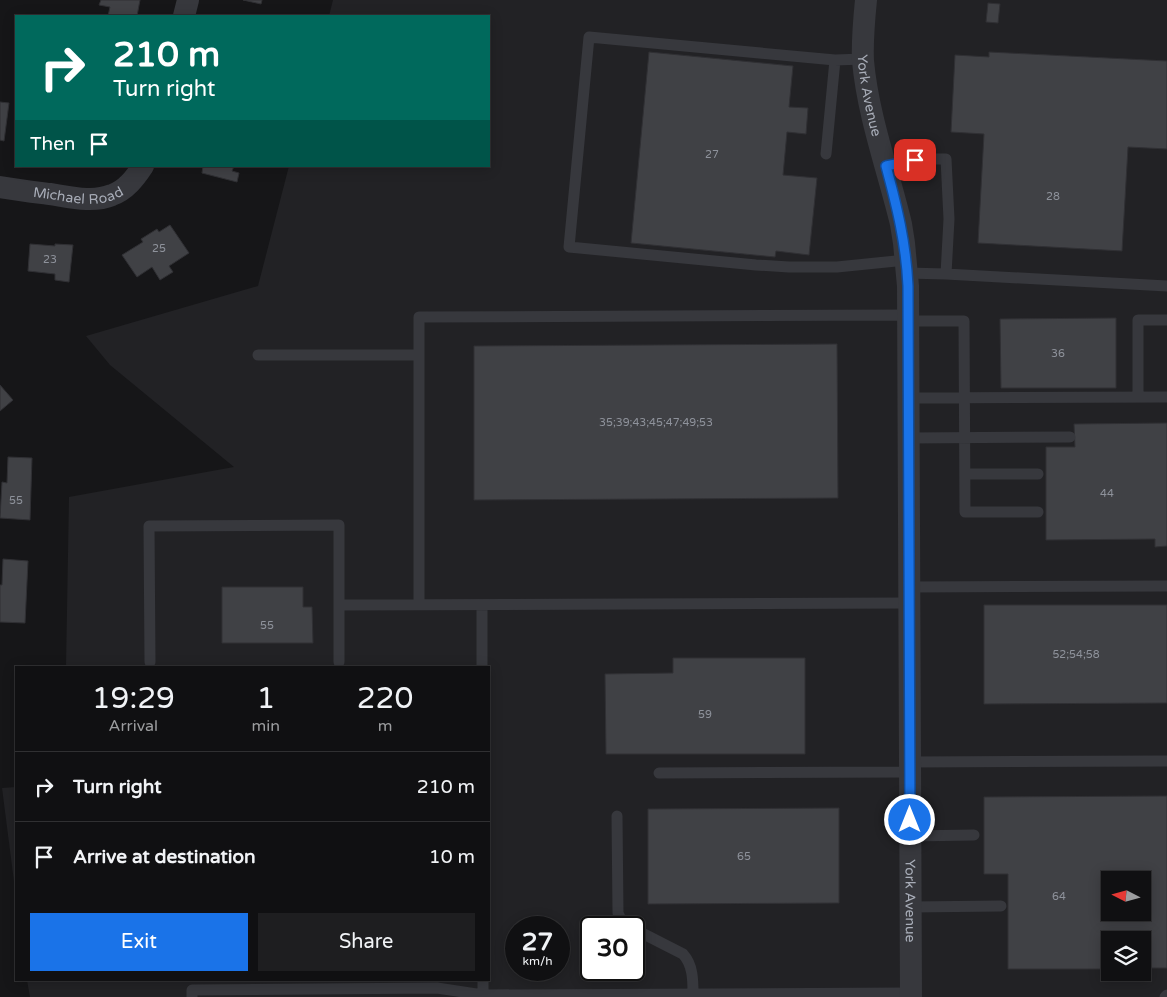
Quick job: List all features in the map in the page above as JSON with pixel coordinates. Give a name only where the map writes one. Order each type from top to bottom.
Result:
[{"type":"street","points":[[184,15],[188,0]]},
{"type":"street","name":"York Avenue","points":[[866,0],[863,59],[871,109],[901,224],[907,267],[909,318],[911,995]]},
{"type":"street","name":"Michael Road","points":[[0,187],[76,198],[102,199],[114,195],[126,187],[142,167]]},
{"type":"lane","points":[[863,59],[835,60],[589,37],[569,247],[756,265],[790,267],[907,267],[946,274],[1167,286]]},
{"type":"lane","points":[[826,154],[835,60]]},
{"type":"lane","points":[[886,166],[924,159],[946,159],[949,219],[946,274]]},
{"type":"lane","points":[[420,605],[419,317],[909,318],[964,321],[965,512],[1038,512]]},
{"type":"lane","points":[[1138,397],[1138,320],[1167,320]]},
{"type":"lane","points":[[258,355],[419,355]]},
{"type":"lane","points":[[909,398],[1167,397]]},
{"type":"lane","points":[[909,438],[1070,437]]},
{"type":"lane","points":[[965,474],[1038,474]]},
{"type":"lane","points":[[150,662],[149,526],[339,525],[339,662]]},
{"type":"lane","points":[[339,605],[482,605],[910,595],[1167,586]]},
{"type":"lane","points":[[482,605],[482,666]]},
{"type":"lane","points":[[659,773],[1167,761]]},
{"type":"lane","points":[[617,816],[619,916]]},
{"type":"lane","points":[[910,836],[974,835]]},
{"type":"lane","points":[[911,907],[1001,906]]},
{"type":"lane","points":[[645,935],[683,954],[688,959],[693,994]]},
{"type":"lane","points":[[483,981],[483,994]]},
{"type":"lane","points":[[192,997],[192,990],[483,994],[911,995]]},
{"type":"shaded area","points":[[333,0],[1167,0],[1167,997],[30,997],[27,981],[490,981],[490,666],[66,666],[69,497],[234,467],[110,365],[86,336],[258,286],[289,167],[490,167],[490,15],[329,15]]},
{"type":"shaded area","points":[[15,787],[15,889],[2,788]]},
{"type":"building","points":[[101,0],[140,0],[137,15],[108,15],[110,7],[99,5]]},
{"type":"building","points":[[243,0],[262,0],[261,4]]},
{"type":"building","points":[[988,3],[1000,4],[998,23],[986,22]]},
{"type":"building","points":[[649,52],[793,66],[789,107],[808,108],[806,134],[787,132],[783,175],[817,178],[809,255],[776,251],[775,257],[631,243]]},
{"type":"building","points":[[989,52],[1167,61],[1167,149],[1128,147],[1122,251],[978,243],[984,134],[951,132],[955,55],[989,57]]},
{"type":"building","points":[[0,102],[9,103],[4,141],[0,140]]},
{"type":"building","points":[[203,167],[234,167],[232,171],[239,173],[237,182],[202,173]]},
{"type":"building","points":[[170,225],[189,253],[169,266],[173,272],[160,280],[152,267],[137,277],[122,255],[143,242],[141,239],[157,229],[159,232]]},
{"type":"building","points":[[30,244],[73,245],[69,282],[55,280],[55,274],[28,271]]},
{"type":"building","points":[[1116,318],[1116,388],[1001,388],[1000,319]]},
{"type":"building","points":[[837,344],[838,498],[474,500],[474,346]]},
{"type":"building","points":[[0,385],[13,400],[0,411]]},
{"type":"building","points":[[1167,423],[1167,546],[1155,547],[1155,539],[1046,540],[1046,447],[1075,447],[1074,424]]},
{"type":"building","points":[[8,457],[32,458],[30,520],[0,518],[2,482],[7,483]]},
{"type":"building","points":[[3,559],[28,561],[25,623],[0,622],[0,585],[2,585]]},
{"type":"building","points":[[222,587],[303,587],[303,607],[312,607],[313,643],[222,643]]},
{"type":"building","points":[[984,605],[1167,605],[1167,703],[984,704]]},
{"type":"building","points":[[673,658],[805,658],[805,754],[606,754],[605,674],[673,673]]},
{"type":"building","points":[[1167,796],[1167,968],[1151,968],[1151,931],[1101,931],[1101,969],[1008,969],[1008,874],[984,874],[984,797]]},
{"type":"building","points":[[839,808],[839,903],[648,904],[648,809]]},
{"type":"route","points":[[910,820],[909,313],[904,243],[886,166],[915,160]]}]
